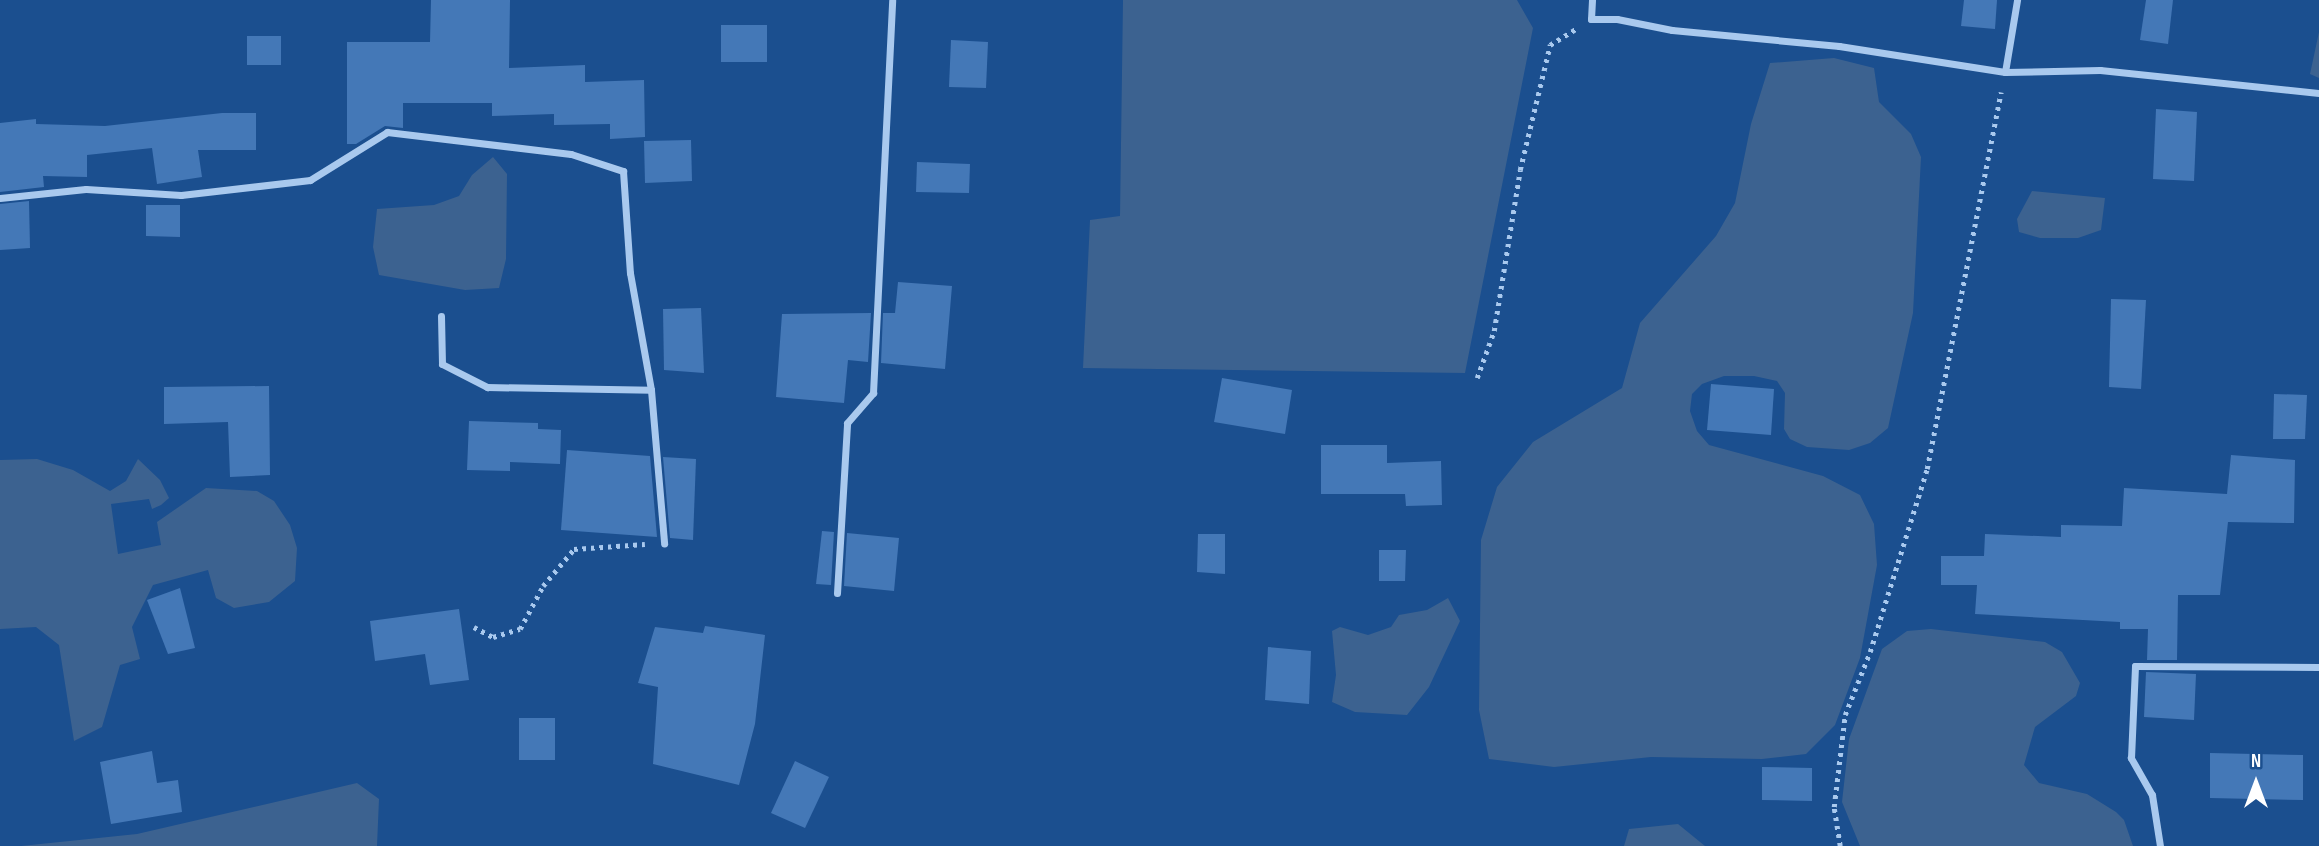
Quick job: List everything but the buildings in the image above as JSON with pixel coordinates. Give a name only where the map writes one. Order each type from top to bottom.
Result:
[{"type":"street","points":[[837,593],[846,423],[873,393],[892,0]]},
{"type":"street","points":[[1592,0],[1591,19],[1839,46],[2005,72],[2100,70],[2319,93]]},
{"type":"street","points":[[2005,72],[2017,0]]},
{"type":"street","points":[[0,198],[86,189],[181,195],[310,180],[387,132],[571,154],[623,171],[630,273],[651,390],[664,543]]},
{"type":"street","points":[[441,316],[442,364],[487,387],[651,390]]},
{"type":"street","points":[[2160,846],[2152,796],[2131,758],[2135,666],[2319,667]]},
{"type":"path","points":[[1477,378],[1494,331],[1520,170],[1550,45],[1591,19]]},
{"type":"path","points":[[1840,846],[1834,807],[1844,715],[1870,652],[1927,469],[2005,72]]},
{"type":"path","points":[[474,627],[493,637],[520,629],[543,586],[574,549],[664,543]]},
{"type":"water","points":[[1123,0],[1517,0],[1533,28],[1465,373],[1083,368],[1090,220],[1120,216]]},
{"type":"water","points":[[2319,32],[2319,78],[2310,74]]},
{"type":"water","points":[[1834,58],[1874,68],[1879,102],[1911,134],[1921,157],[1913,313],[1888,428],[1870,443],[1849,450],[1807,447],[1790,439],[1784,429],[1785,393],[1777,381],[1754,376],[1724,376],[1702,384],[1692,394],[1690,411],[1697,431],[1709,445],[1823,476],[1860,495],[1874,524],[1877,565],[1860,658],[1835,725],[1806,754],[1762,759],[1651,757],[1554,767],[1489,759],[1479,710],[1481,540],[1497,487],[1533,442],[1622,388],[1640,323],[1716,236],[1735,203],[1751,124],[1770,63]]},
{"type":"water","points":[[493,157],[507,174],[506,259],[499,288],[465,290],[379,275],[373,247],[377,209],[434,205],[459,196],[472,175]]},
{"type":"water","points":[[2032,191],[2105,198],[2101,230],[2078,238],[2040,238],[2019,232],[2017,219]]},
{"type":"water","points":[[37,459],[73,470],[110,491],[126,481],[138,459],[160,480],[169,498],[161,505],[152,509],[149,499],[111,504],[118,554],[161,545],[157,522],[206,488],[257,491],[274,501],[290,525],[297,548],[295,581],[269,602],[234,608],[216,598],[208,570],[153,585],[132,627],[140,659],[120,665],[102,727],[74,741],[59,645],[36,627],[0,629],[0,460]]},
{"type":"water","points":[[1448,598],[1460,621],[1429,687],[1407,715],[1355,712],[1332,702],[1336,675],[1332,631],[1340,627],[1368,635],[1391,627],[1399,615],[1427,610]]},
{"type":"water","points":[[1931,629],[2045,642],[2062,652],[2080,683],[2076,696],[2035,727],[2024,765],[2039,783],[2087,794],[2116,812],[2124,820],[2133,846],[1860,846],[1842,802],[1849,739],[1882,649],[1907,631]]},
{"type":"water","points":[[357,783],[379,799],[377,846],[21,846],[137,834]]},
{"type":"water","points":[[1678,824],[1705,846],[1624,846],[1629,829]]}]
